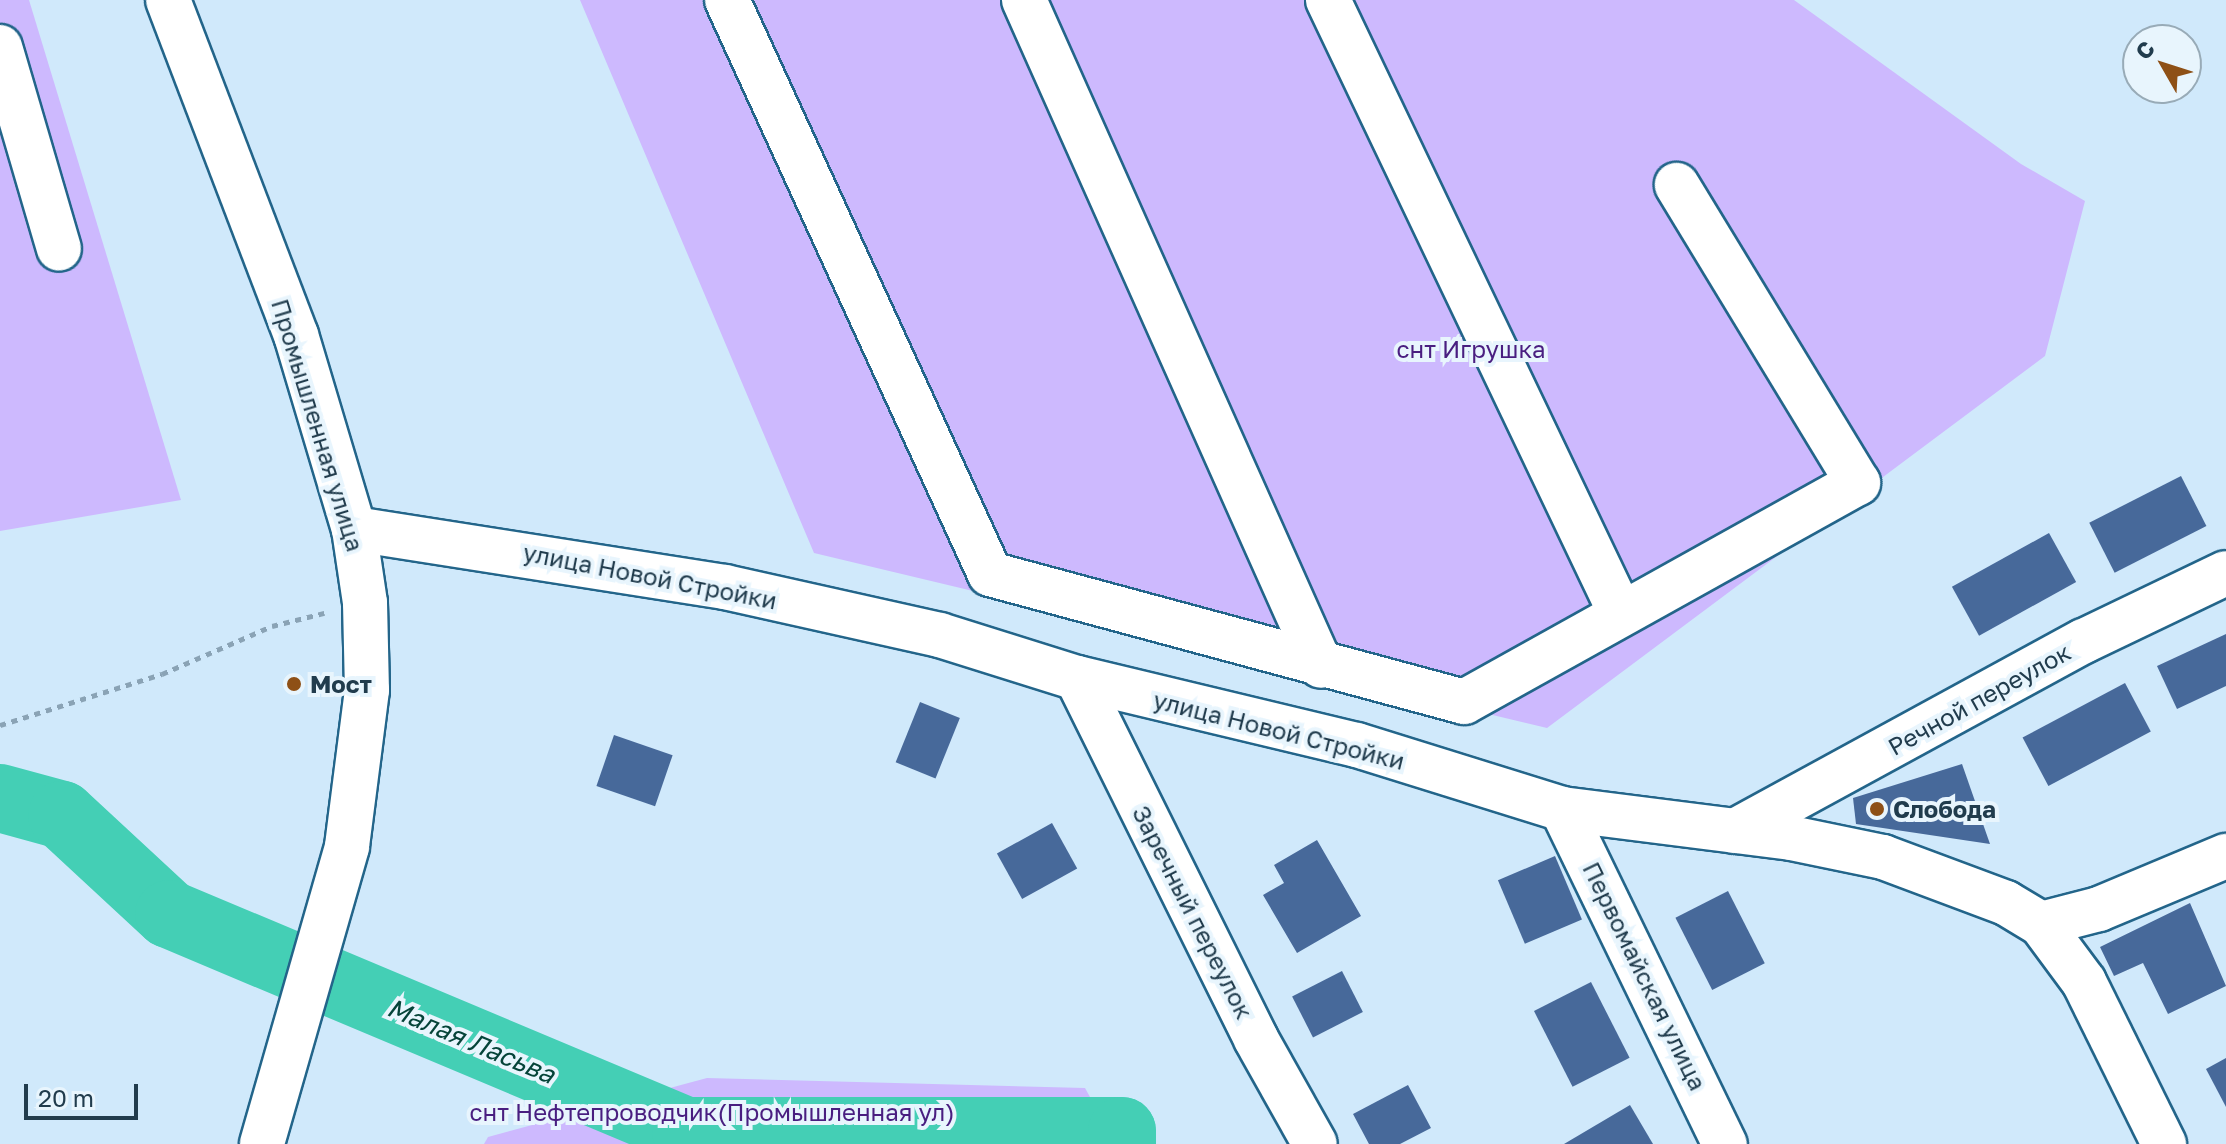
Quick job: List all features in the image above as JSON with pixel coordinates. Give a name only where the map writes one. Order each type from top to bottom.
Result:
[{"type":"street","name":"Промышленная улица","points":[[168,0],[296,335],[354,529],[365,603],[367,690],[347,847],[280,1096],[262,1144]]},
{"type":"street","points":[[727,0],[990,574],[1321,666],[1464,702],[1858,483],[1677,185]]},
{"type":"street","points":[[1024,0],[1321,666]]},
{"type":"street","points":[[1328,0],[1621,614]]},
{"type":"street","points":[[0,47],[59,249]]},
{"type":"street","name":"улица Новой Стройки","points":[[354,529],[725,587],[940,635],[1077,678],[1357,745],[1562,809],[1735,831],[1883,857],[2006,903],[2041,924],[2084,982],[2164,1144]]},
{"type":"street","name":"Речной переулок","points":[[1735,831],[2072,648],[2226,573]]},
{"type":"street","name":"Заречный переулок","points":[[1077,678],[1256,1039],[1315,1144]]},
{"type":"street","name":"Первомайская улица","points":[[1562,809],[1725,1144]]},
{"type":"street","points":[[2041,924],[2099,909],[2226,856]]},
{"type":"path","points":[[0,725],[162,674],[272,626],[365,603]]},
{"type":"green space","points":[[0,0],[29,0],[181,500],[0,531]]},
{"type":"green space","name":"снт Игрушка","points":[[580,0],[1794,0],[2021,164],[2085,201],[2045,356],[1547,728],[814,553]]},
{"type":"green space","name":"снт Нефтепроводчик(Промышленная ул)","points":[[707,1078],[1085,1088],[1116,1144],[484,1144],[488,1137]]},
{"type":"building","points":[[2181,476],[2206,526],[2115,573],[2089,523]]},
{"type":"building","points":[[2049,533],[2076,582],[1979,636],[1952,587]]},
{"type":"building","points":[[2226,634],[2226,686],[2177,709],[2157,666]]},
{"type":"building","points":[[2125,683],[2151,732],[2048,786],[2023,737]]},
{"type":"building","points":[[920,702],[960,718],[936,778],[896,762]]},
{"type":"building","points":[[614,735],[673,755],[655,806],[596,786]]},
{"type":"building","points":[[1962,764],[1990,844],[1856,824],[1853,798]]},
{"type":"building","points":[[1052,823],[1077,868],[1022,899],[997,854]]},
{"type":"building","points":[[1317,840],[1361,916],[1297,953],[1263,895],[1284,883],[1274,865]]},
{"type":"building","points":[[1555,856],[1582,920],[1525,944],[1498,880]]},
{"type":"building","points":[[1728,891],[1765,963],[1712,990],[1675,918]]},
{"type":"building","points":[[2190,903],[2226,986],[2168,1014],[2143,963],[2114,976],[2100,947]]},
{"type":"building","points":[[1342,971],[1363,1012],[1313,1037],[1292,996]]},
{"type":"building","points":[[1591,982],[1630,1058],[1573,1087],[1534,1011]]},
{"type":"building","points":[[2226,1058],[2226,1107],[2206,1069]]},
{"type":"building","points":[[1408,1085],[1431,1128],[1400,1144],[1369,1144],[1353,1114]]},
{"type":"building","points":[[1630,1105],[1653,1144],[1564,1144]]},
{"type":"waterway","name":"Малая Ласьва","points":[[0,798],[62,815],[169,914],[686,1131],[1122,1131],[1122,1144]]},
{"type":"place","name":"Мост","points":[[294,684]]},
{"type":"place","name":"Слобода","points":[[1877,809]]}]
